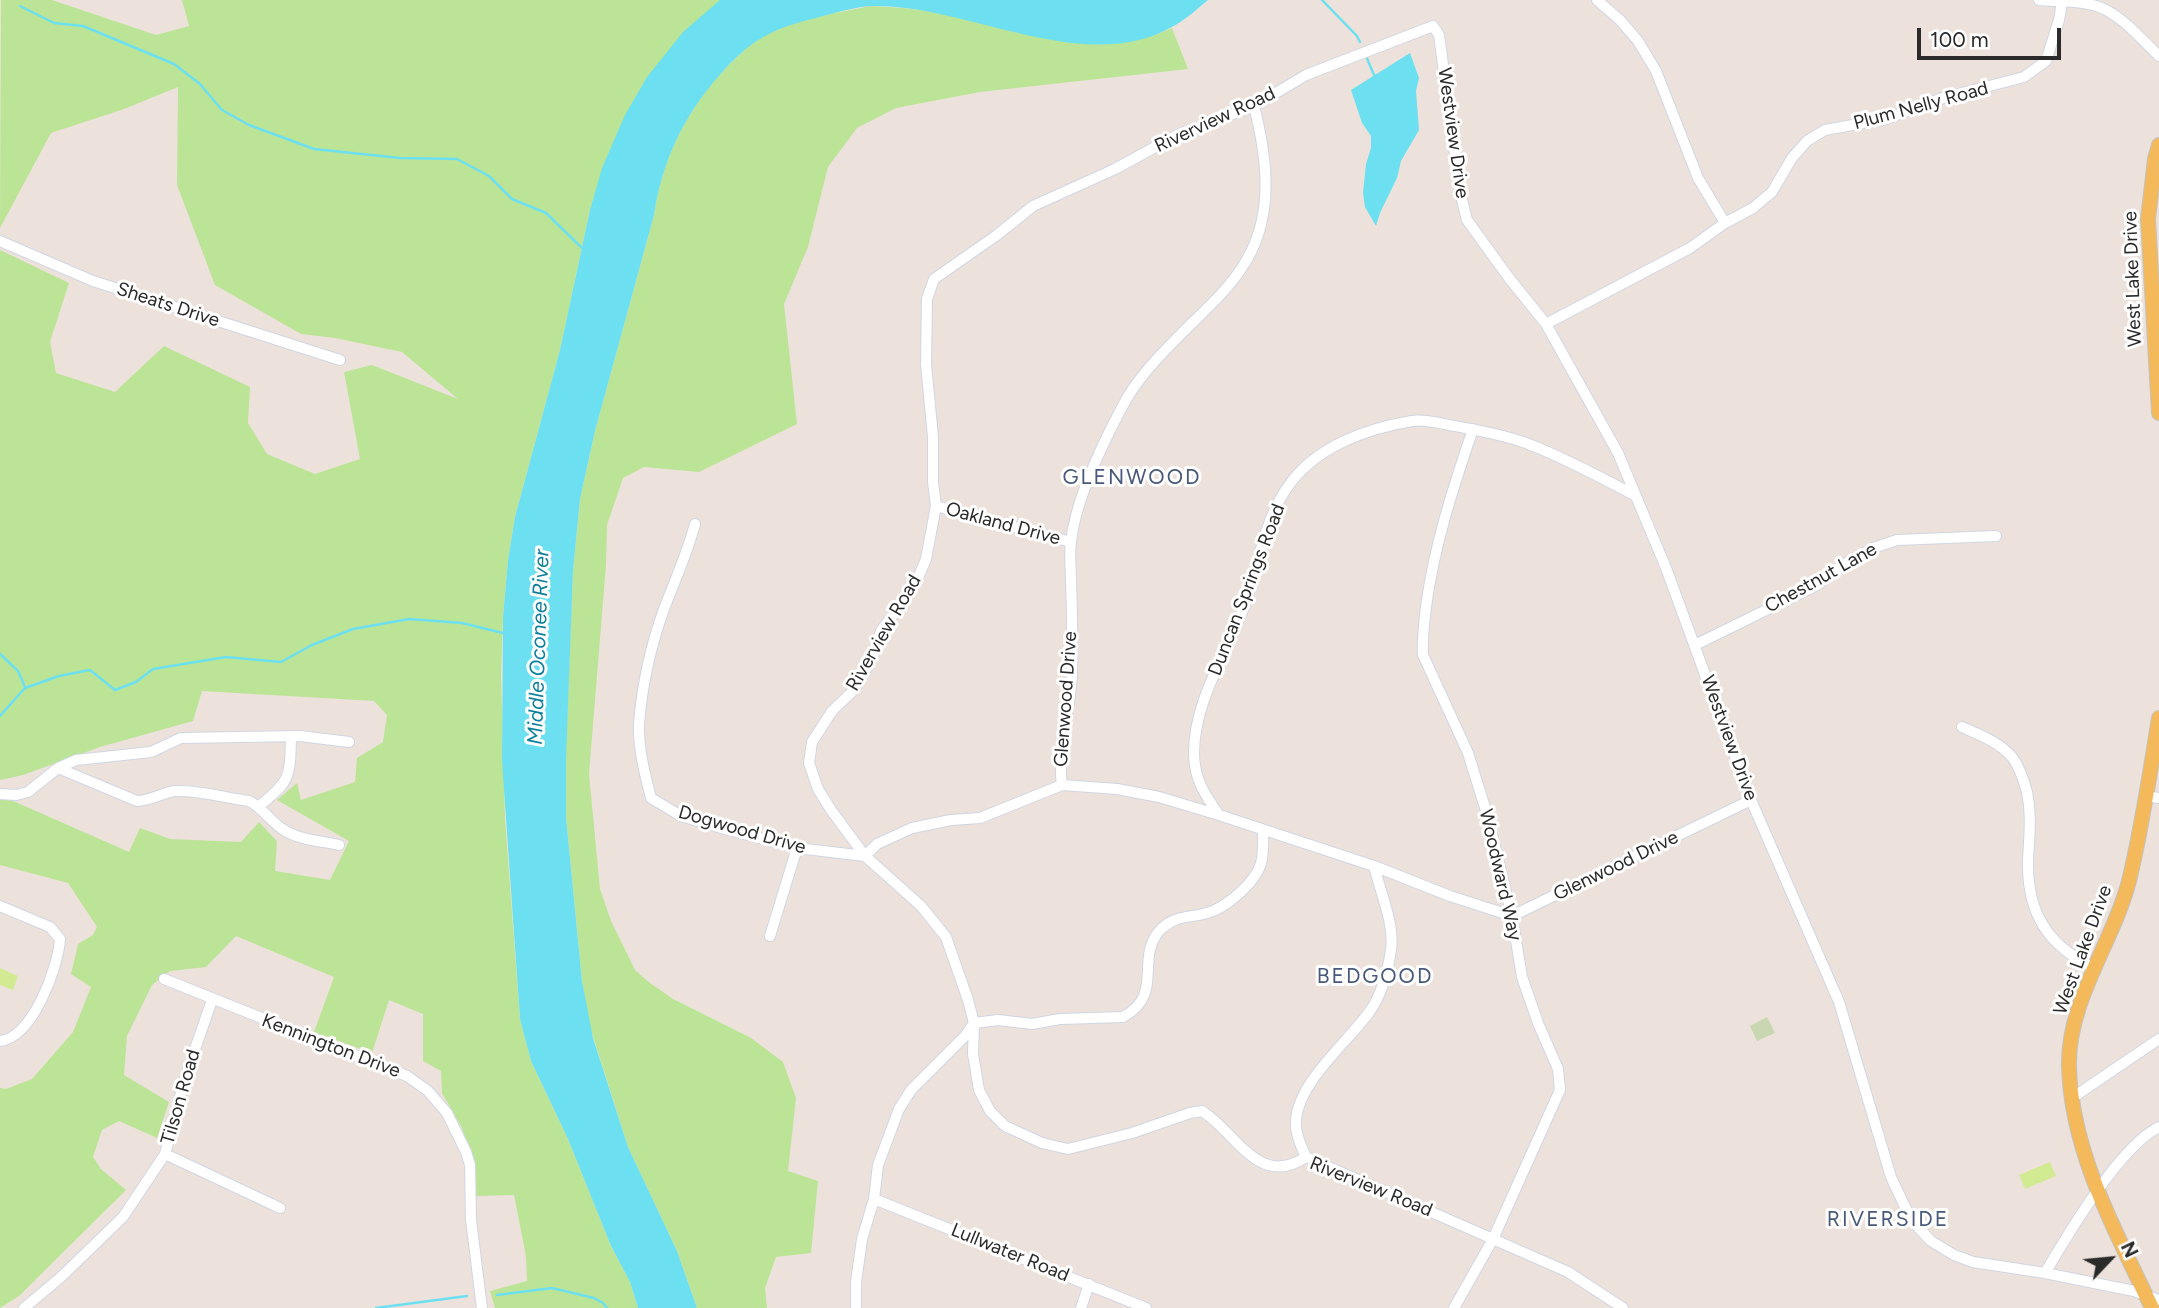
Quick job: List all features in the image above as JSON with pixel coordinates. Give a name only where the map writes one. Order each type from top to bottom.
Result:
[{"type":"main road","name":"West Lake Drive","points":[[2159,145],[2148,219],[2159,413]]},
{"type":"main road","name":"West Lake Drive","points":[[2152,1302],[2098,1192],[2083,1149],[2072,1098],[2069,1066],[2080,1005],[2114,925],[2152,797],[2159,718]]},
{"type":"street","points":[[1597,0],[1620,20],[1638,41],[1656,71],[1698,178],[1725,223]]},
{"type":"street","points":[[2039,0],[2102,4],[2159,56]]},
{"type":"street","name":"Plum Nelly Road","points":[[1546,324],[1690,248],[1725,223],[1753,208],[1772,192],[1792,158],[1807,141],[1825,130],[1885,119],[1943,98],[2024,78],[2046,61],[2057,30],[2062,2]]},
{"type":"street","name":"Riverview Road","points":[[1433,26],[1306,75],[1254,106],[1179,134],[1115,170],[1032,206],[997,235],[934,279],[927,299],[926,364],[936,506],[926,559],[915,585],[881,631],[873,657],[853,690],[832,711],[811,742],[809,764],[818,789],[865,856],[921,906],[946,937],[974,1023],[973,1054],[979,1090],[990,1111],[1004,1126],[1024,1136],[1068,1149],[1202,1111],[1212,1117],[1238,1146],[1258,1161],[1280,1168],[1293,1166],[1306,1157],[1568,1272],[1623,1308]]},
{"type":"street","name":"Westview Drive","points":[[1433,26],[1439,35],[1460,192],[1467,220],[1546,324],[1618,453],[1695,645],[1751,800],[1839,1002],[1891,1177],[1906,1209],[1931,1241],[1954,1255],[1996,1267],[2045,1273],[2134,1292],[2152,1302]]},
{"type":"street","name":"Glenwood Drive","points":[[1254,106],[1264,144],[1267,170],[1262,225],[1253,249],[1241,271],[1211,305],[1152,363],[1121,407],[1086,484],[1071,542],[1072,677],[1059,766],[1062,785],[1117,789],[1159,797],[1374,866],[1450,897],[1512,916],[1751,800]]},
{"type":"street","name":"Sheats Drive","points":[[0,241],[93,281],[340,360]]},
{"type":"street","name":"Duncan Springs Road","points":[[1219,815],[1205,797],[1197,776],[1194,755],[1196,726],[1246,600],[1274,510],[1292,481],[1329,450],[1353,436],[1416,420],[1473,429],[1530,445],[1636,496]]},
{"type":"street","name":"Woodward Way","points":[[1454,1308],[1493,1239],[1560,1090],[1559,1069],[1538,1023],[1522,977],[1512,916],[1487,814],[1468,753],[1423,655],[1422,641],[1429,587],[1447,506],[1473,429]]},
{"type":"street","name":"Oakland Drive","points":[[936,506],[1071,542]]},
{"type":"street","name":"Dogwood Drive","points":[[695,524],[686,556],[652,645],[645,685],[639,726],[643,766],[651,798],[681,816],[797,848],[865,856]]},
{"type":"street","name":"Chestnut Lane","points":[[1695,645],[1817,585],[1872,548],[1896,540],[1996,536]]},
{"type":"street","points":[[1962,727],[1996,742],[2014,759],[2025,783],[2031,811],[2028,883],[2035,910],[2054,942],[2074,958],[2094,968]]},
{"type":"street","points":[[259,806],[287,781],[291,736]]},
{"type":"street","points":[[0,794],[16,795],[28,792],[58,768],[76,760],[151,752],[181,738],[291,736],[349,742]]},
{"type":"street","points":[[58,768],[137,801],[148,801],[177,791],[249,801],[259,806],[284,830],[339,845]]},
{"type":"street","points":[[865,856],[877,844],[912,828],[951,820],[980,818],[1062,785]]},
{"type":"street","points":[[856,1308],[857,1264],[863,1231],[874,1199],[878,1165],[900,1109],[911,1090],[948,1050],[965,1036],[974,1023],[998,1020],[1032,1024],[1060,1019],[1123,1017],[1131,1012],[1143,1002],[1147,990],[1151,948],[1160,930],[1173,920],[1209,913],[1235,898],[1261,864],[1263,830]]},
{"type":"street","points":[[770,936],[797,848]]},
{"type":"street","points":[[1306,1157],[1296,1123],[1300,1104],[1308,1087],[1371,1009],[1380,993],[1387,966],[1391,928],[1374,866]]},
{"type":"street","points":[[0,906],[50,927],[60,939],[52,979],[33,1012],[22,1030],[9,1040],[0,1041]]},
{"type":"street","name":"Kennington Drive","points":[[164,979],[407,1076],[438,1102],[454,1125],[470,1165],[471,1220],[482,1308]]},
{"type":"street","name":"Tilson Road","points":[[24,1308],[61,1277],[123,1217],[165,1154],[184,1081],[212,1000]]},
{"type":"street","points":[[2072,1098],[2159,1039]]},
{"type":"street","points":[[2045,1273],[2118,1163],[2147,1133],[2159,1126]]},
{"type":"street","points":[[165,1154],[281,1208]]},
{"type":"street","name":"Lullwater Road","points":[[874,1199],[1146,1308]]},
{"type":"street","points":[[1081,1308],[1089,1284]]},
{"type":"green space","points":[[1,0],[52,0],[156,35],[189,26],[182,0],[721,0],[590,210],[560,350],[515,517],[503,617],[501,675],[505,818],[520,1019],[531,1061],[568,1139],[611,1246],[630,1282],[638,1308],[495,1308],[490,1291],[527,1281],[526,1256],[514,1195],[476,1196],[476,1170],[462,1128],[442,1093],[441,1071],[423,1061],[423,1014],[389,1000],[372,1053],[314,1032],[334,977],[236,936],[206,967],[170,971],[152,985],[127,1036],[124,1075],[169,1102],[157,1138],[119,1121],[102,1130],[93,1157],[101,1169],[126,1190],[19,1296],[0,1308],[0,1088],[6,1089],[32,1079],[73,1032],[91,987],[71,974],[78,944],[93,935],[97,927],[68,883],[0,865],[0,798],[11,800],[129,852],[140,828],[170,839],[241,842],[259,822],[277,841],[275,871],[330,880],[349,841],[277,800],[297,783],[301,800],[355,782],[357,758],[383,742],[387,715],[374,701],[202,691],[193,721],[100,747],[23,775],[0,780],[0,250],[69,283],[50,342],[56,373],[115,392],[164,346],[250,387],[248,423],[267,454],[315,474],[360,459],[344,372],[372,365],[458,399],[402,352],[301,334],[215,285],[177,185],[178,87],[124,109],[51,133],[0,228]]},
{"type":"green space","points":[[871,6],[935,12],[1037,36],[1091,44],[1145,38],[1172,28],[1188,69],[980,92],[896,108],[857,128],[828,167],[808,247],[784,304],[797,424],[699,472],[644,467],[623,478],[607,525],[589,774],[600,889],[611,921],[635,970],[673,999],[751,1038],[783,1062],[796,1098],[788,1171],[818,1181],[811,1253],[776,1257],[765,1288],[767,1308],[697,1308],[677,1251],[628,1147],[589,1024],[582,981],[566,817],[573,571],[580,499],[595,431],[664,171],[692,112],[718,76],[743,51],[765,35],[800,21]]},
{"type":"green space","points":[[0,968],[18,976],[13,990],[0,985]]},
{"type":"green space","points":[[1767,1017],[1775,1033],[1757,1041],[1750,1026]]},
{"type":"green space","points":[[2050,1162],[2056,1176],[2025,1189],[2019,1175]]},
{"type":"water","name":"Middle Oconee River","points":[[720,0],[1208,0],[1170,28],[1136,41],[1100,45],[1062,42],[909,8],[873,6],[837,12],[786,27],[751,45],[706,92],[676,141],[662,177],[595,431],[580,499],[573,571],[566,760],[566,817],[582,981],[593,1038],[628,1147],[677,1251],[697,1308],[638,1308],[630,1282],[611,1246],[568,1139],[531,1061],[520,1019],[502,761],[503,617],[515,517],[560,350],[590,210],[602,168],[625,115],[647,77],[683,32]]},
{"type":"water","points":[[1410,53],[1419,78],[1416,91],[1419,130],[1401,161],[1397,178],[1376,226],[1365,207],[1363,193],[1371,136],[1362,123],[1351,90]]},
{"type":"waterway","points":[[1322,0],[1360,42]]},
{"type":"waterway","points":[[20,6],[54,23],[83,26],[174,64],[200,84],[222,110],[249,125],[314,149],[400,158],[457,159],[489,176],[512,199],[546,213],[583,249]]},
{"type":"waterway","points":[[1366,56],[1374,75]]},
{"type":"waterway","points":[[0,716],[25,688],[59,676],[90,670],[115,690],[136,682],[153,669],[226,657],[281,662],[312,645],[353,629],[409,619],[462,623],[503,633]]},
{"type":"waterway","points":[[0,654],[18,671],[25,687]]},
{"type":"waterway","points":[[497,1295],[552,1288],[594,1298],[607,1308]]},
{"type":"waterway","points":[[376,1308],[467,1296]]},
{"type":"district","name":"GLENWOOD","points":[[1132,478]]},
{"type":"district","name":"BEDGOOD","points":[[1375,977]]},
{"type":"district","name":"RIVERSIDE","points":[[1888,1220]]}]
